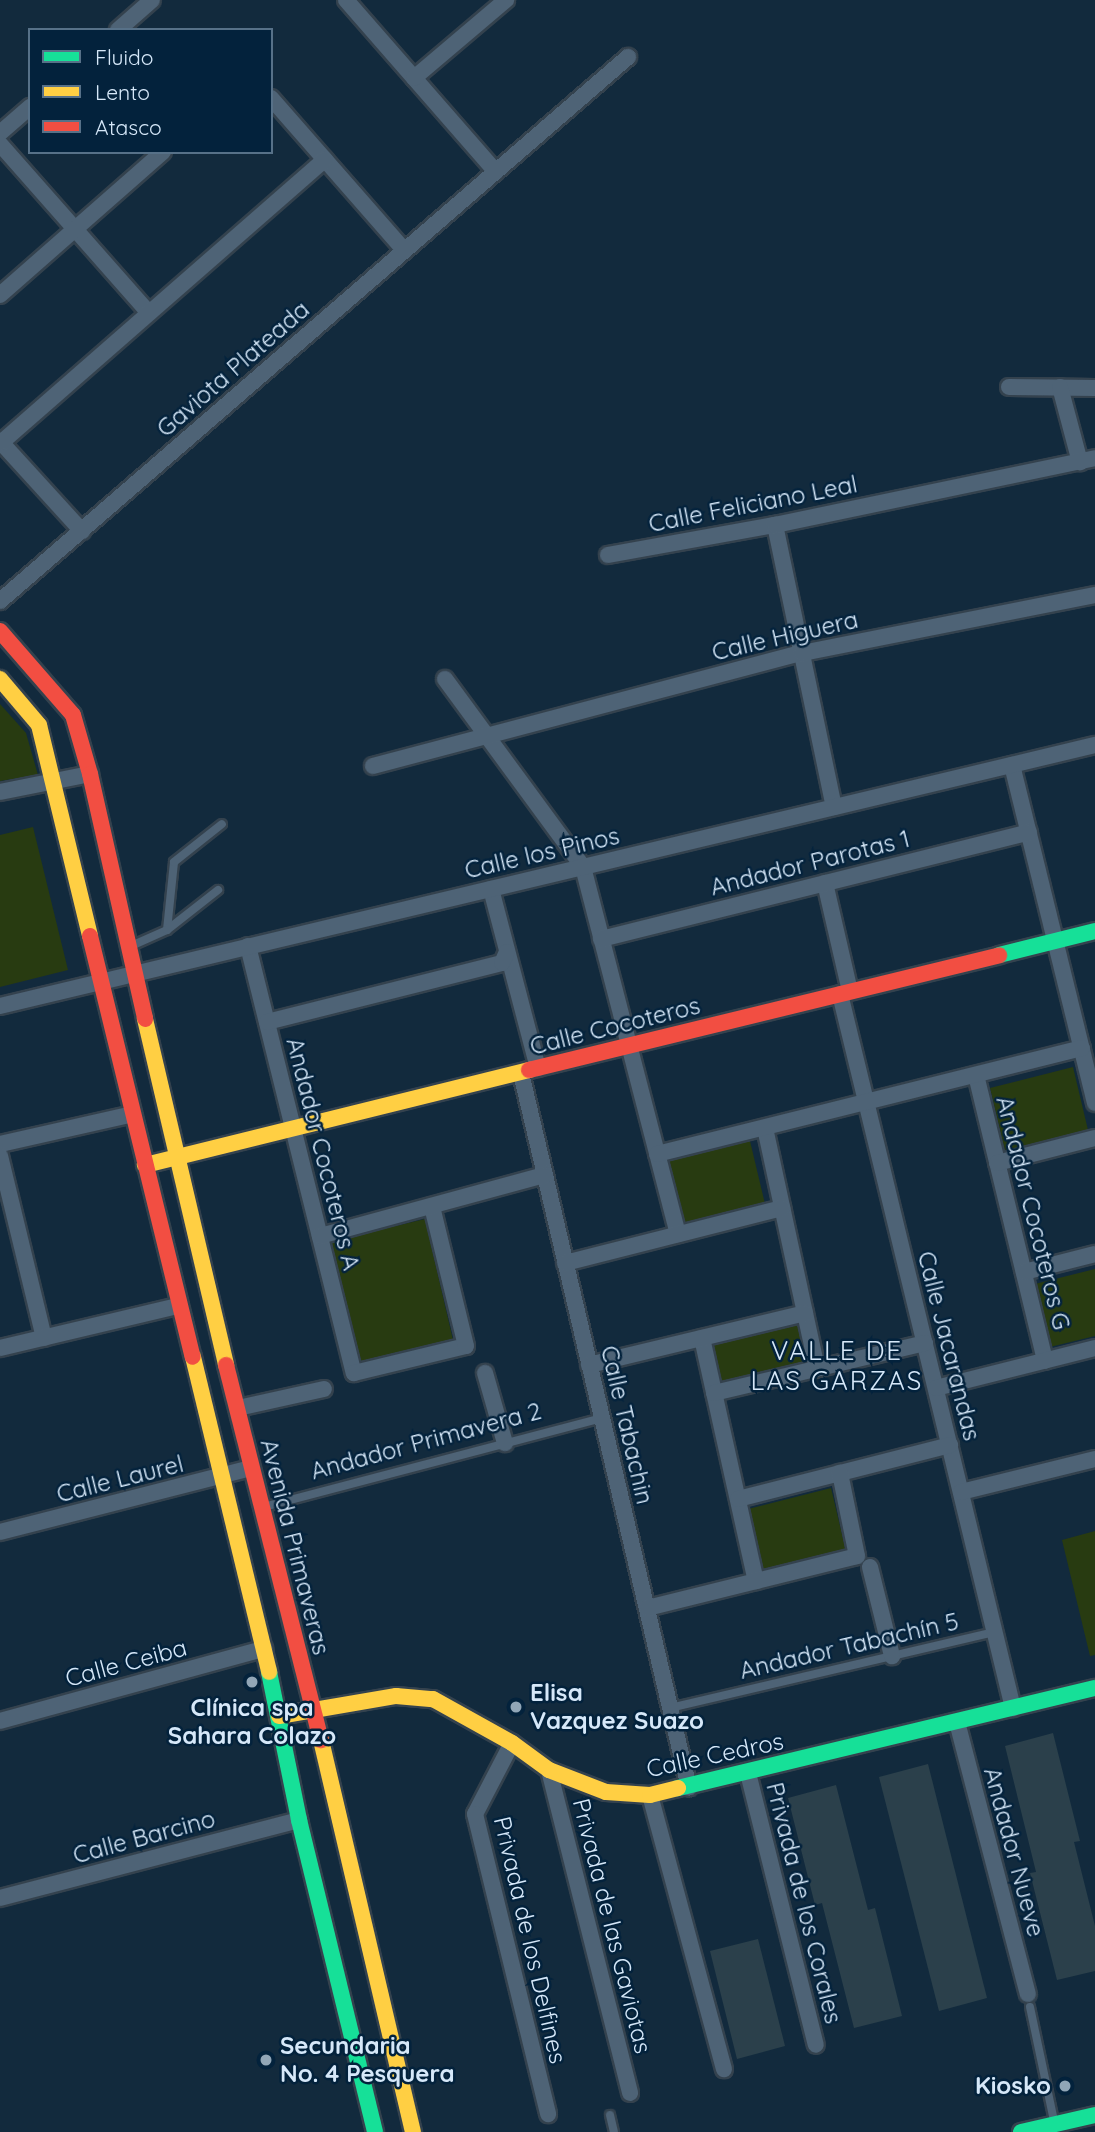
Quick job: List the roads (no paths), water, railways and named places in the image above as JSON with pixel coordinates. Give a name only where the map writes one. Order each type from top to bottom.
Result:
[{"type":"street","points":[[120,28],[152,0]]},
{"type":"street","points":[[346,0],[496,172]]},
{"type":"street","points":[[414,78],[506,0]]},
{"type":"street","name":"Gaviota Plateada","points":[[0,601],[628,57]]},
{"type":"street","points":[[273,100],[405,251]]},
{"type":"street","points":[[0,133],[28,109]]},
{"type":"street","points":[[0,144],[149,313]]},
{"type":"street","points":[[0,295],[161,154]]},
{"type":"street","points":[[82,531],[1,442],[325,159]]},
{"type":"street","points":[[1009,387],[1095,388]]},
{"type":"street","points":[[1059,387],[1087,460]]},
{"type":"street","name":"Calle Feliciano Leal","points":[[608,555],[775,525],[1087,460]]},
{"type":"street","points":[[775,525],[834,807]]},
{"type":"street","name":"Calle Higuera","points":[[373,766],[802,653],[1095,595]]},
{"type":"street","name":"Avenida Primaveras","points":[[0,631],[73,715],[90,774],[176,1157],[251,1468],[314,1710],[413,2132]]},
{"type":"street","points":[[0,680],[39,725],[99,982],[264,1649],[299,1821],[375,2132]]},
{"type":"street","points":[[445,680],[583,867],[678,1234]]},
{"type":"street","name":"Calle los Pinos","points":[[0,1006],[1095,745]]},
{"type":"street","points":[[1012,765],[1095,1103]]},
{"type":"street","points":[[0,792],[90,774]]},
{"type":"street","name":"Andador Parotas 1","points":[[601,939],[1029,832]]},
{"type":"street","name":"Calle Jacarandas","points":[[825,883],[867,1103],[1013,1708]]},
{"type":"street","points":[[491,889],[538,1068]]},
{"type":"street","name":"Calle Cocoteros","points":[[145,1165],[1095,931]]},
{"type":"street","name":"Andador Cocoteros A","points":[[248,946],[354,1373],[466,1346],[432,1206]]},
{"type":"street","points":[[267,1022],[502,963],[508,952]]},
{"type":"street","points":[[657,1154],[1082,1048]]},
{"type":"street","name":"Calle Tabachin","points":[[521,1073],[689,1788]]},
{"type":"street","name":"Andador Cocoteros G","points":[[976,1075],[1045,1361]]},
{"type":"street","points":[[0,1144],[133,1114]]},
{"type":"street","points":[[765,1128],[817,1368]]},
{"type":"street","points":[[997,1163],[1095,1138]]},
{"type":"street","points":[[0,1156],[6,1205],[44,1338]]},
{"type":"street","points":[[320,1237],[545,1175]]},
{"type":"street","points":[[565,1263],[782,1208]]},
{"type":"street","points":[[1024,1272],[1095,1254]]},
{"type":"street","points":[[0,1348],[178,1306]]},
{"type":"street","points":[[590,1365],[805,1313]]},
{"type":"street","points":[[702,1338],[756,1581]]},
{"type":"street","points":[[714,1393],[925,1343]]},
{"type":"street","points":[[936,1388],[1095,1348]]},
{"type":"street","points":[[485,1373],[505,1443]]},
{"type":"street","points":[[238,1408],[324,1389]]},
{"type":"street","points":[[738,1499],[950,1446]]},
{"type":"street","points":[[961,1492],[1095,1459]]},
{"type":"street","name":"Calle Laurel","points":[[0,1532],[251,1468]]},
{"type":"street","points":[[647,1608],[857,1556],[840,1473]]},
{"type":"street","points":[[870,1567],[892,1656]]},
{"type":"street","name":"Calle Ceiba","points":[[0,1721],[264,1649]]},
{"type":"street","name":"Calle Cedros","points":[[279,1716],[396,1696],[433,1699],[512,1743],[549,1770],[606,1792],[650,1795],[689,1788],[1095,1688]]},
{"type":"street","name":"Andador Nueve","points":[[957,1722],[1029,2000]]},
{"type":"street","name":"Privada de los Delfines","points":[[512,1743],[475,1814],[548,2114]]},
{"type":"street","name":"Privada de las Gaviotas","points":[[549,1770],[631,2093]]},
{"type":"street","name":"Privada de los Corales","points":[[748,1773],[816,2045]]},
{"type":"street","points":[[650,1795],[724,2068]]},
{"type":"street","name":"Calle Barcino","points":[[0,1898],[299,1821]]},
{"type":"street","points":[[1021,2132],[1095,2115]]},
{"type":"lane","points":[[167,930],[174,862],[222,824]]},
{"type":"lane","points":[[128,947],[167,930],[218,890]]},
{"type":"lane","name":"Andador Primavera 2","points":[[261,1508],[602,1418]]},
{"type":"lane","name":"Andador Tabachín 5","points":[[670,1708],[995,1632]]},
{"type":"lane","points":[[1029,2000],[1055,2124]]},
{"type":"lane","points":[[610,2115],[614,2132]]},
{"type":"place","name":"Clínica spa Sahara Colazo","points":[[252,1682]]},
{"type":"place","name":"Elisa Vazquez Suazo","points":[[516,1707]]},
{"type":"place","name":"Secundaria No. 4 Pesquera","points":[[266,2060]]},
{"type":"place","name":"Kiosko","points":[[1065,2086]]},
{"type":"district","name":"VALLE DE LAS GARZAS","points":[[837,1366]]}]
